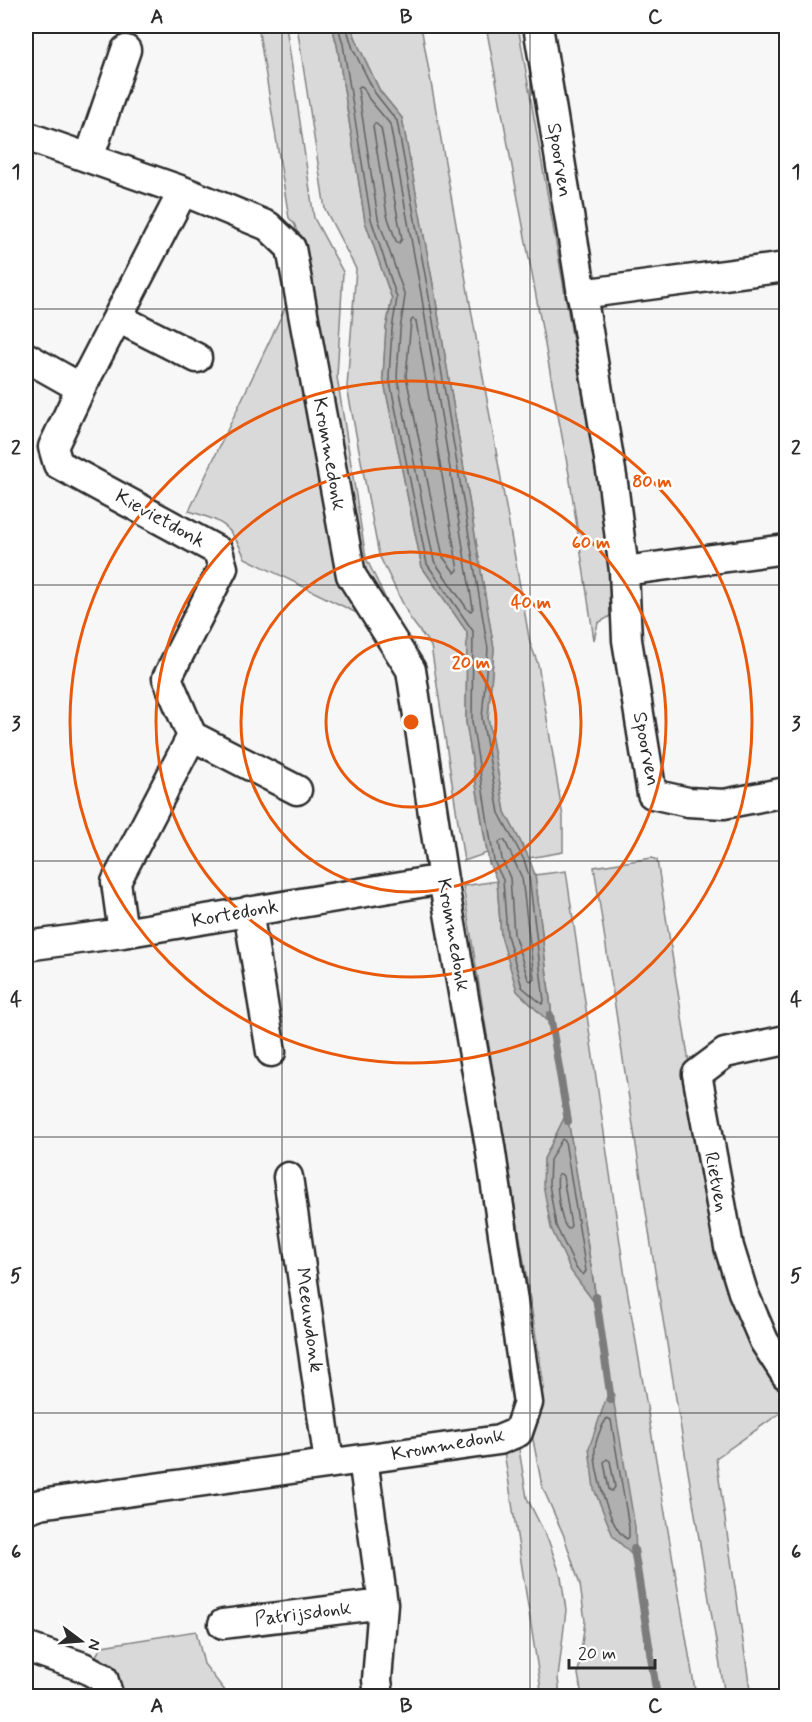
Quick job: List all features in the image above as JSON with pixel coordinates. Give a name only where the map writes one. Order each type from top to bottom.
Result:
[{"type":"street","name":"Spoorven","points":[[538,26],[614,483],[624,571],[627,640],[652,794],[688,802],[724,804],[786,792]]},
{"type":"street","points":[[89,158],[126,51]]},
{"type":"street","name":"Krommedonk","points":[[26,136],[183,191],[268,226],[291,248],[351,575],[411,670],[443,879],[490,1146],[528,1403],[518,1432],[499,1440],[40,1504],[26,1509]]},
{"type":"street","name":"Kievietdonk","points":[[183,191],[53,447],[58,464],[218,551],[223,568],[167,678],[192,736]]},
{"type":"street","points":[[581,294],[786,267]]},
{"type":"street","points":[[118,318],[197,358]]},
{"type":"street","points":[[26,357],[81,388]]},
{"type":"street","points":[[624,571],[786,549]]},
{"type":"street","points":[[123,933],[116,882],[192,736],[297,790]]},
{"type":"street","name":"Kortedonk","points":[[26,946],[123,933],[443,879]]},
{"type":"street","points":[[248,911],[271,1052]]},
{"type":"street","name":"Rietven","points":[[786,1040],[725,1053],[697,1074],[729,1247],[764,1341],[786,1375]]},
{"type":"street","name":"Meeuwdonk","points":[[288,1176],[329,1464]]},
{"type":"street","name":"Patrijsdonk","points":[[363,1459],[383,1604],[377,1680],[380,1696]]},
{"type":"street","name":"Patrijsdonk","points":[[224,1624],[383,1604]]},
{"type":"street","points":[[26,1647],[83,1667],[103,1678],[107,1696]]},
{"type":"shaded area","points":[[258,26],[286,26],[314,218],[343,272],[337,377],[366,558],[411,651],[362,568],[313,305],[295,225],[289,218]]},
{"type":"shaded area","points":[[297,26],[332,26],[365,221],[392,299],[386,328],[383,377],[422,567],[467,632],[466,722],[487,853],[464,861],[431,646],[410,618],[379,555],[347,387],[356,269],[325,209]]},
{"type":"shaded area","points":[[351,26],[421,26],[530,643],[538,664],[563,817],[563,852],[529,858],[505,812],[488,718],[494,649],[434,290],[402,118],[380,91]]},
{"type":"shaded area","points":[[486,26],[518,26],[618,597],[609,617],[598,623],[594,640],[569,474]]},
{"type":"shaded area","points":[[288,302],[369,619],[245,558],[235,538],[225,526],[189,511]]},
{"type":"shaded area","points":[[652,858],[657,860],[689,1062],[763,1359],[786,1396],[786,1409],[716,1458],[751,1696],[725,1696],[655,1271],[594,867]]},
{"type":"shaded area","points":[[566,871],[625,1277],[696,1696],[582,1696],[578,1674],[585,1621],[580,1585],[564,1536],[542,1486],[529,1419],[535,1413],[544,1386],[463,886],[497,881],[501,936],[553,1024],[535,875]],"holes":[[[567,1113],[597,1304],[544,1159]]]},
{"type":"shaded area","points":[[516,1431],[527,1498],[549,1542],[561,1577],[566,1610],[558,1678],[560,1696],[542,1696],[502,1439]]},
{"type":"shaded area","points":[[196,1631],[204,1664],[229,1696],[134,1696],[115,1690],[92,1662],[102,1646]]},
{"type":"water","points":[[332,26],[351,26],[380,91],[402,118],[434,290],[494,649],[488,718],[505,812],[529,858],[535,875],[553,1026],[517,991],[501,936],[497,881],[489,863],[466,722],[467,632],[422,567],[383,377],[386,328],[392,299],[365,221]]},
{"type":"water","points":[[567,1112],[597,1306],[571,1271],[551,1228],[543,1184],[544,1159]]},
{"type":"water","points":[[611,1385],[635,1527],[636,1559],[613,1536],[594,1489],[589,1448]]},
{"type":"waterway","points":[[550,1015],[568,1121]]},
{"type":"waterway","points":[[596,1297],[611,1400]]},
{"type":"waterway","points":[[634,1549],[657,1696]]}]
